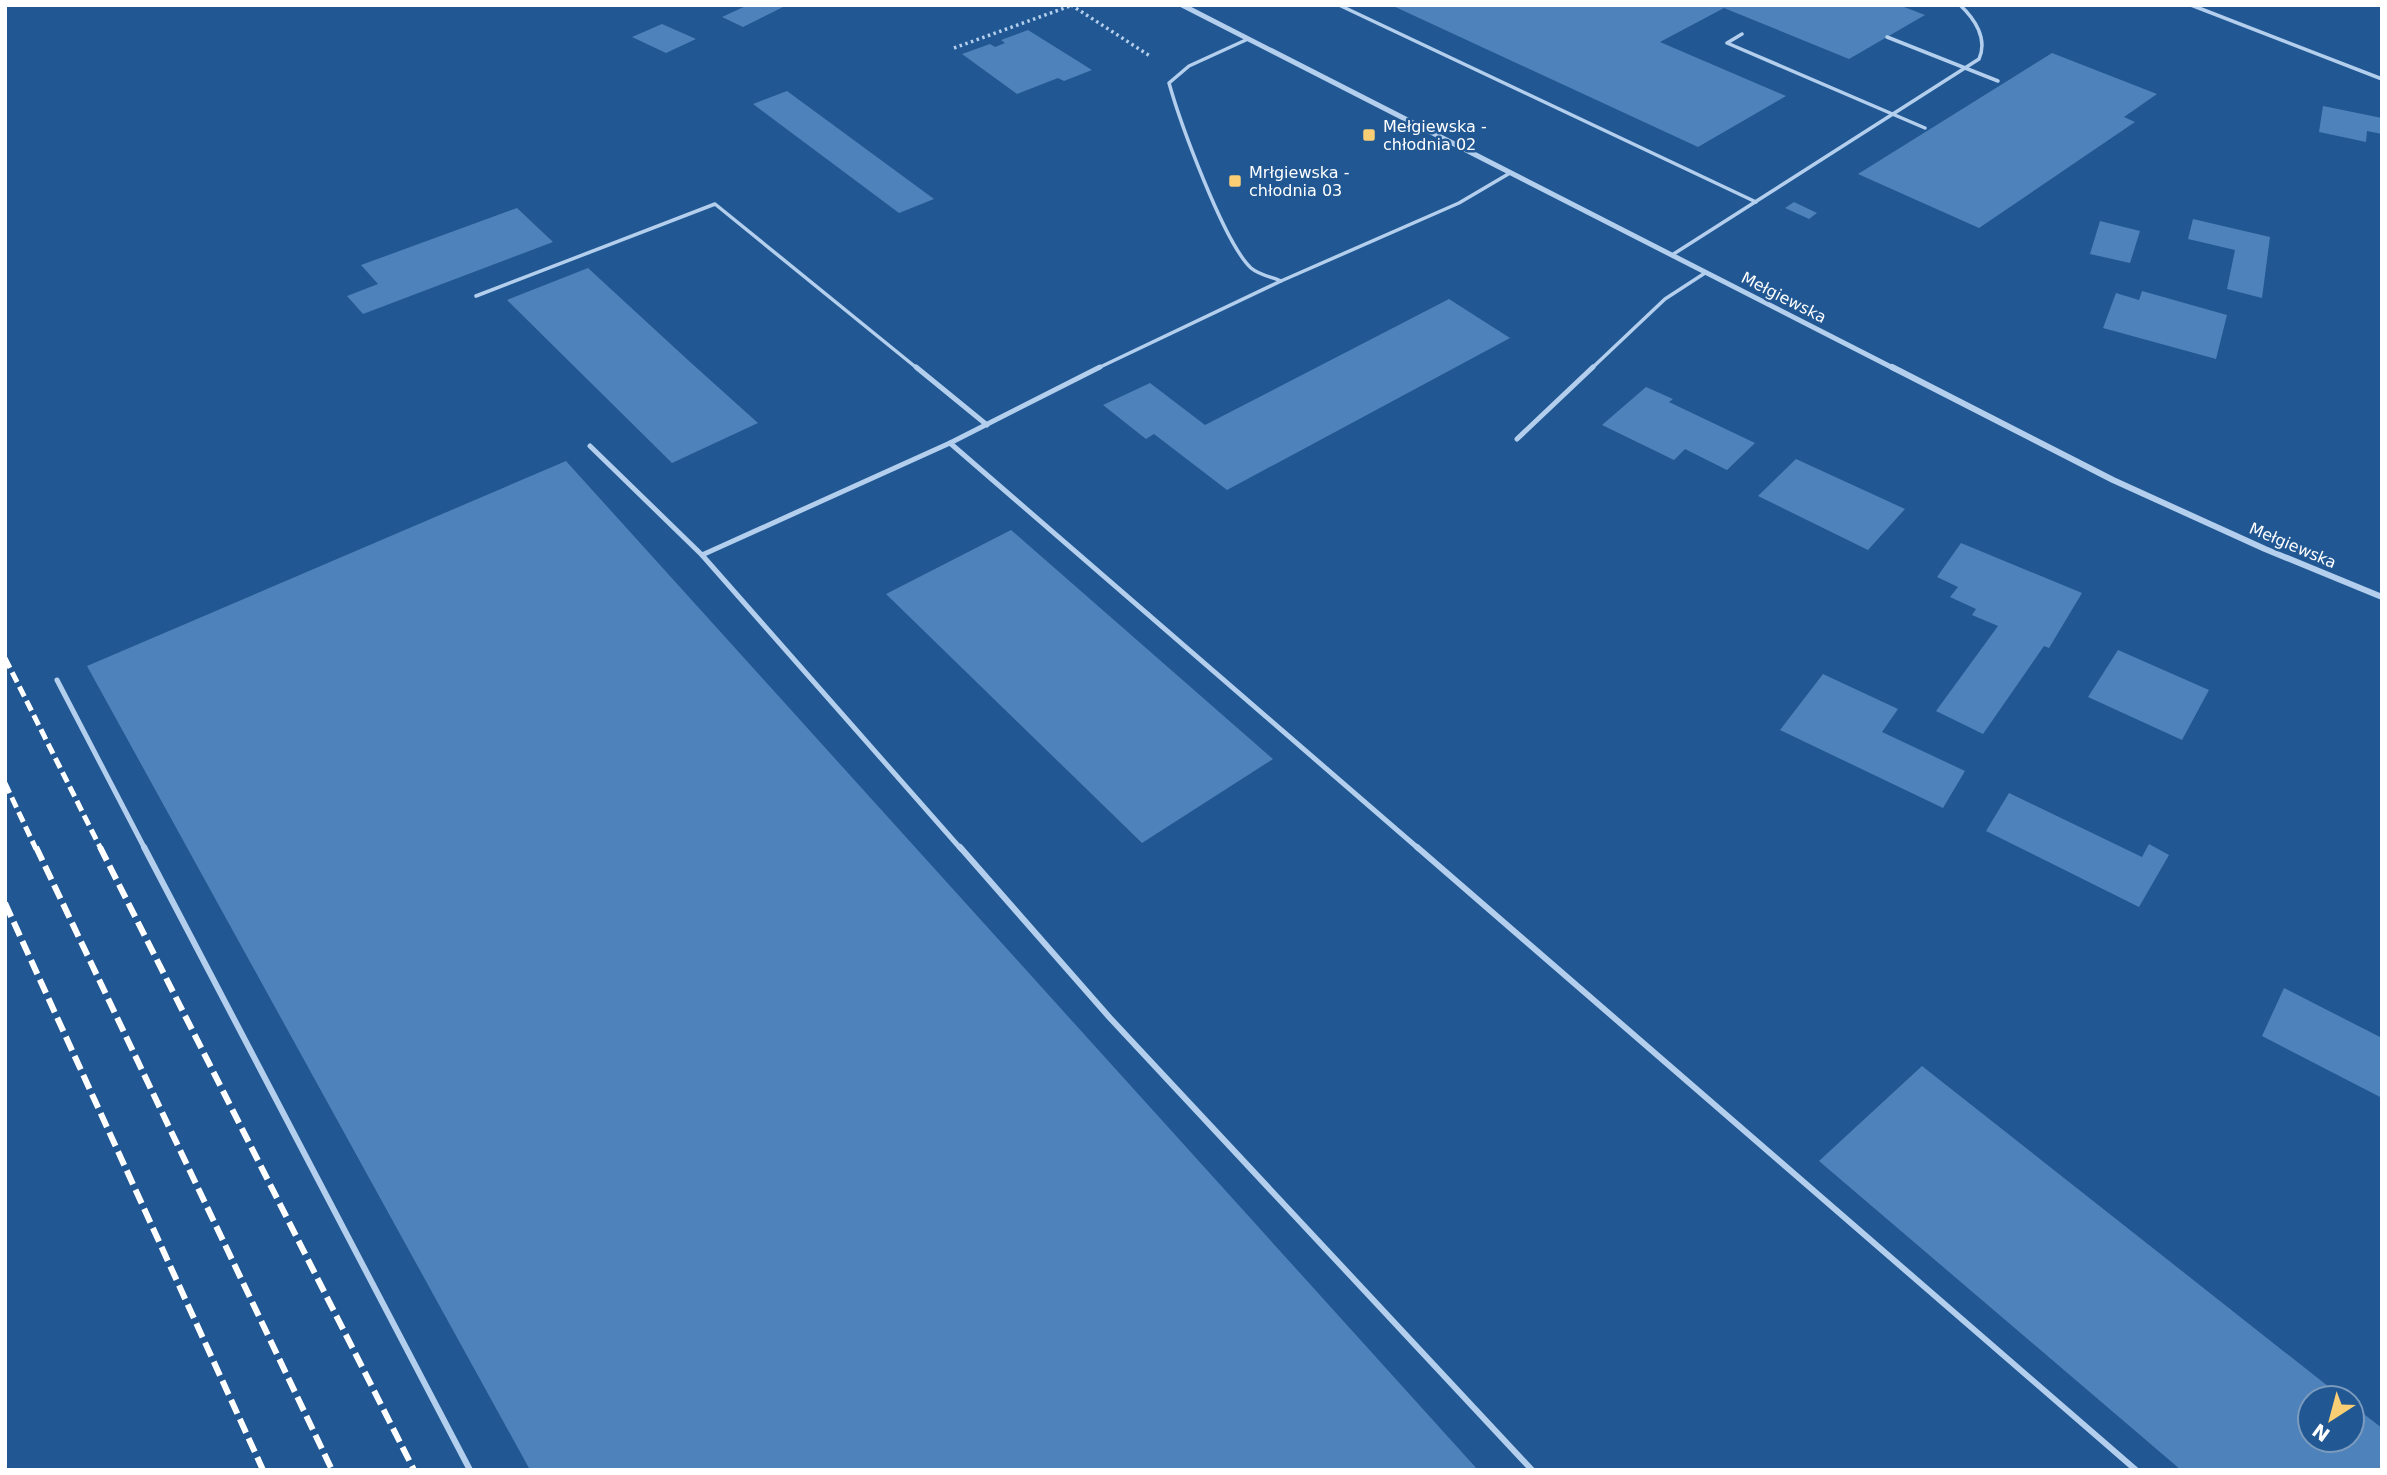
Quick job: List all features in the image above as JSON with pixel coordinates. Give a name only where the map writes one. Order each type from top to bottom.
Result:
[{"type":"street","name":"Mełgiewska","points":[[1182,5],[2113,480],[2253,544],[2382,597]]},
{"type":"lane","points":[[1339,5],[1756,202]]},
{"type":"lane","points":[[1672,255],[1967,69],[1984,52],[1982,37],[1966,10],[1960,5]]},
{"type":"lane","points":[[2191,5],[2382,79]]},
{"type":"lane","points":[[1742,34],[1727,43],[1925,128]]},
{"type":"lane","points":[[1887,37],[1998,81]]},
{"type":"lane","points":[[1248,40],[1189,66],[1169,83],[1174,106],[1235,241],[1251,268],[1281,281]]},
{"type":"lane","points":[[702,555],[950,443],[1165,334],[1458,203],[1510,173]]},
{"type":"lane","points":[[476,296],[715,204],[987,425]]},
{"type":"lane","points":[[1517,439],[1665,299],[1706,273]]},
{"type":"lane","points":[[950,443],[2136,1470]]},
{"type":"lane","points":[[590,446],[702,555],[1110,1018],[1532,1470]]},
{"type":"lane","points":[[57,680],[470,1470]]},
{"type":"path","points":[[954,48],[1070,5],[1160,62]]},
{"type":"building","points":[[748,5],[787,5],[743,27],[722,17]]},
{"type":"building","points":[[1391,5],[1899,5],[1925,15],[1849,59],[1724,8],[1660,42],[1786,96],[1698,147]]},
{"type":"building","points":[[662,24],[696,39],[666,53],[632,37]]},
{"type":"building","points":[[1028,30],[1092,70],[1064,81],[1058,78],[1017,94],[962,54],[990,44],[995,47],[1005,43],[1001,40]]},
{"type":"building","points":[[2052,53],[2157,94],[2124,117],[2135,122],[1979,228],[1858,174]]},
{"type":"building","points":[[787,91],[934,199],[899,213],[753,104]]},
{"type":"building","points":[[2323,106],[2382,118],[2382,134],[2367,131],[2366,142],[2319,132]]},
{"type":"building","points":[[1794,202],[1817,213],[1809,219],[1785,208]]},
{"type":"building","points":[[517,208],[553,242],[363,314],[347,296],[378,284],[361,265]]},
{"type":"building","points":[[2193,219],[2270,237],[2262,298],[2227,289],[2235,250],[2188,239]]},
{"type":"building","points":[[2100,221],[2140,231],[2130,263],[2090,254]]},
{"type":"building","points":[[588,268],[758,423],[672,463],[507,300]]},
{"type":"building","points":[[2142,291],[2227,315],[2216,359],[2103,328],[2116,293],[2139,300]]},
{"type":"building","points":[[1449,299],[1510,338],[1227,490],[1154,434],[1146,439],[1103,405],[1150,383],[1205,425]]},
{"type":"building","points":[[1646,387],[1673,399],[1669,402],[1755,443],[1727,470],[1685,449],[1674,460],[1602,425]]},
{"type":"building","points":[[1796,459],[1905,509],[1868,550],[1758,496]]},
{"type":"building","points":[[566,461],[1478,1470],[530,1470],[87,666]]},
{"type":"building","points":[[1011,530],[1273,759],[1142,843],[886,594]]},
{"type":"building","points":[[1961,543],[2082,593],[2049,648],[2044,646],[1983,734],[1936,711],[1998,626],[1972,615],[1976,609],[1950,597],[1958,587],[1937,577]]},
{"type":"building","points":[[2118,650],[2209,690],[2182,740],[2088,697]]},
{"type":"building","points":[[1823,674],[1898,709],[1882,732],[1965,771],[1943,808],[1780,730]]},
{"type":"building","points":[[2009,793],[2142,857],[2149,844],[2169,855],[2139,907],[1986,831]]},
{"type":"building","points":[[2284,988],[2382,1038],[2382,1098],[2262,1036]]},
{"type":"building","points":[[1922,1066],[2325,1384],[2296,1384],[2296,1454],[2366,1454],[2366,1416],[2382,1428],[2382,1470],[2181,1470],[1819,1161]]},
{"type":"railway","points":[[5,658],[101,849]]},
{"type":"railway","points":[[5,783],[36,849]]},
{"type":"railway","points":[[36,847],[332,1470]]},
{"type":"railway","points":[[100,847],[414,1470]]},
{"type":"railway","points":[[5,903],[263,1470]]},
{"type":"place","name":"Mełgiewska - chłodnia 02","points":[[1369,135]]},
{"type":"place","name":"Mrłgiewska - chłodnia 03","points":[[1235,181]]}]
